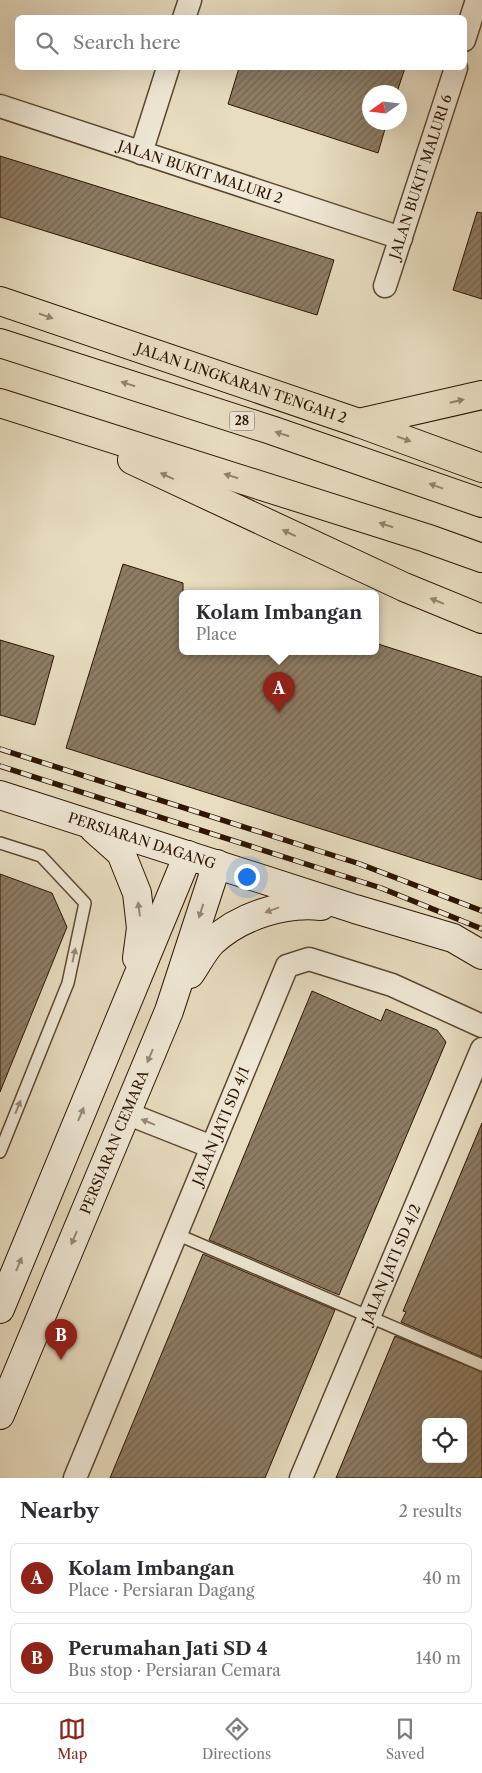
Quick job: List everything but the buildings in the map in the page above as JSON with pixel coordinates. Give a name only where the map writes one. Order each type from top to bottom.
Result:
[{"type":"highway","name":"JALAN LINGKARAN TENGAH 2","points":[[0,301],[358,423],[482,468]]},
{"type":"highway","name":"28","points":[[0,343],[298,440],[482,503]]},
{"type":"highway","points":[[358,423],[482,395]]},
{"type":"highway","points":[[0,403],[426,538],[482,558]]},
{"type":"highway","points":[[28,412],[404,588],[482,619]]},
{"type":"main road","name":"PERSIARAN DAGANG","points":[[0,795],[355,909],[453,938],[482,955]]},
{"type":"main road","points":[[86,822],[121,853],[137,892],[141,928],[132,992]]},
{"type":"main road","points":[[0,1309],[188,855]]},
{"type":"main road","name":"PERSIARAN CEMARA","points":[[0,1415],[169,1011],[217,864]]},
{"type":"main road","points":[[169,1011],[212,942],[236,926],[282,907],[302,904],[355,909]]},
{"type":"street","points":[[185,15],[190,0]]},
{"type":"street","points":[[467,31],[477,0]]},
{"type":"street","points":[[141,152],[167,70]]},
{"type":"street","name":"JALAN BUKIT MALURI 6","points":[[385,286],[455,70]]},
{"type":"street","name":"JALAN BUKIT MALURI 2","points":[[0,106],[401,238]]},
{"type":"street","name":"JALAN JATI SD 4/1","points":[[75,1478],[287,966],[309,959],[392,985],[482,1026]]},
{"type":"street","name":"JALAN JATI SD 4/2","points":[[301,1478],[482,1049]]},
{"type":"street","points":[[126,1113],[212,1147]]},
{"type":"lane","points":[[0,843],[41,856],[85,903],[68,983],[0,1152]]},
{"type":"lane","points":[[176,1234],[482,1365]]},
{"type":"railway","points":[[0,749],[360,864],[482,911]]},
{"type":"railway","points":[[0,766],[381,888],[482,929]]},
{"type":"place","name":"Kolam Imbangan","points":[[279,713]]},
{"type":"place","name":"Perumahan Jati SD 4","points":[[61,1360]]}]
